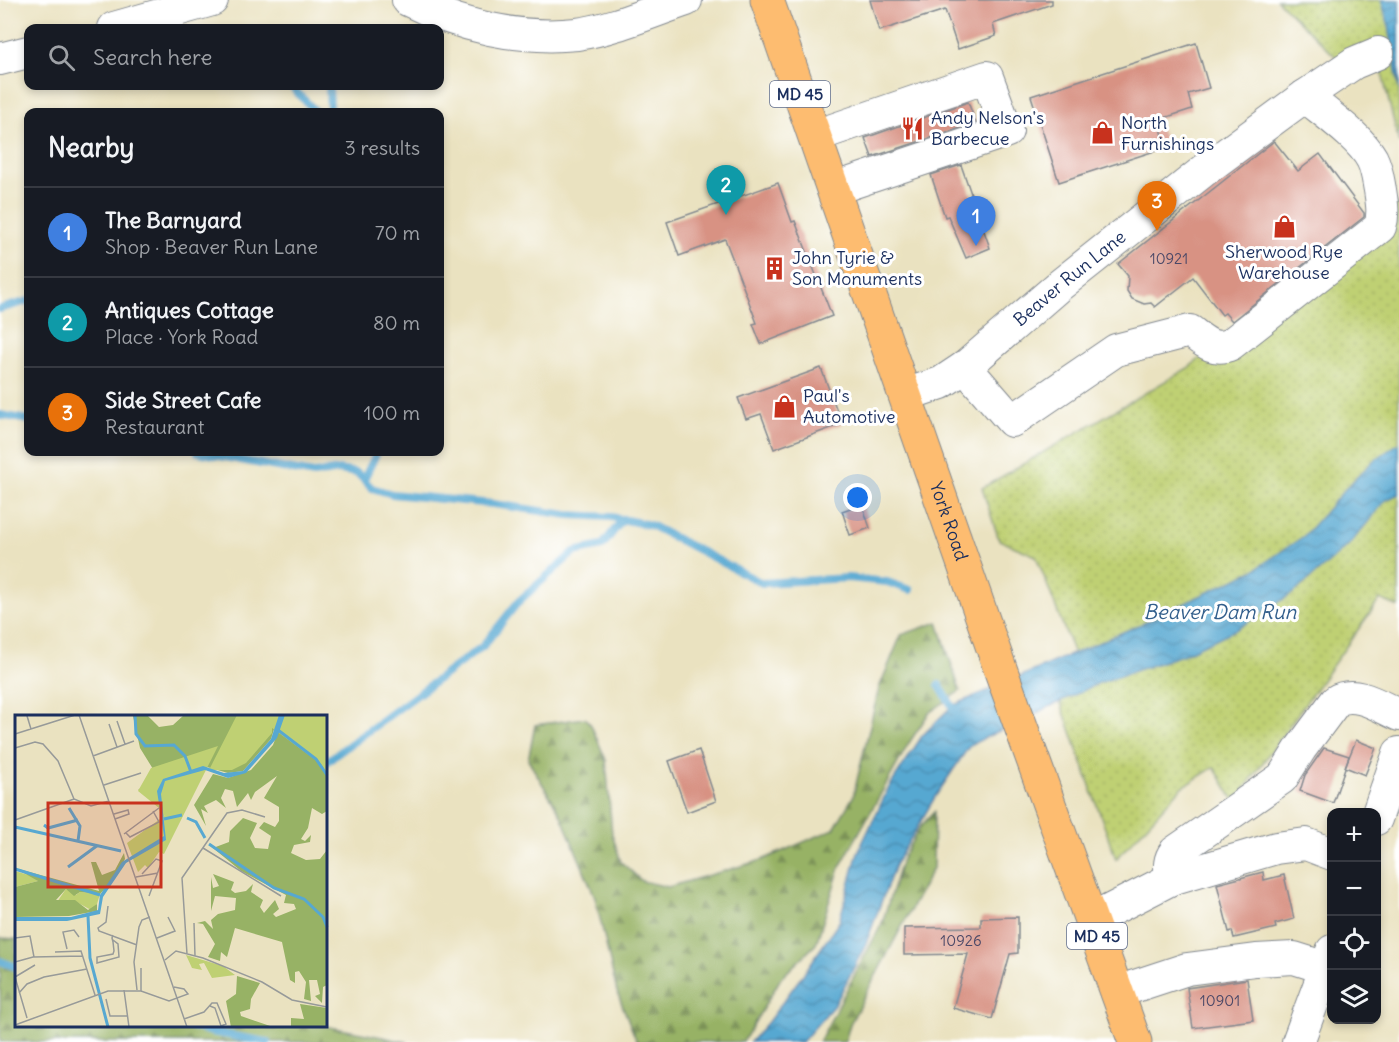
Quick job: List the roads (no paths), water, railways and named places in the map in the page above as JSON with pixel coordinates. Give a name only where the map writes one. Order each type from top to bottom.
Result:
[{"type":"main road","name":"York Road","points":[[767,0],[1002,674],[1135,1042]]},
{"type":"street","points":[[128,24],[212,0]]},
{"type":"street","points":[[408,0],[431,12],[482,27],[535,35],[578,34],[686,0]]},
{"type":"street","points":[[0,59],[24,53]]},
{"type":"street","name":"Beaver Run Lane","points":[[905,395],[941,383],[965,367],[1069,278],[1206,169],[1305,96],[1354,63],[1378,53]]},
{"type":"street","points":[[815,136],[987,77],[1007,131],[833,189]]},
{"type":"street","points":[[965,367],[1012,421],[1116,350],[1190,331],[1210,346],[1225,347],[1232,344],[1380,227],[1383,216],[1382,201],[1372,160],[1363,146],[1305,96]]},
{"type":"street","points":[[1171,879],[1169,864],[1175,852],[1282,778],[1323,716],[1336,701],[1342,698],[1359,698],[1399,715]]},
{"type":"street","points":[[1381,808],[1399,753]]},
{"type":"street","points":[[1091,920],[1171,879],[1276,848],[1299,844],[1327,852]]},
{"type":"street","points":[[1117,992],[1187,969],[1256,960],[1294,958],[1327,960]]},
{"type":"street","points":[[1298,1042],[1327,965]]},
{"type":"water","points":[[1381,0],[1399,0],[1399,90],[1389,26]]},
{"type":"water","name":"Beaver Dam Run","points":[[1399,443],[1399,494],[1386,500],[1350,544],[1295,592],[1237,629],[1182,655],[1099,683],[970,745],[935,797],[895,865],[865,946],[835,1004],[802,1042],[750,1042],[768,1022],[839,922],[858,852],[888,789],[922,736],[952,706],[1146,622],[1254,570],[1304,536],[1373,461]]},
{"type":"waterway","points":[[295,90],[312,108]]},
{"type":"waterway","points":[[329,90],[330,108]]},
{"type":"waterway","points":[[0,309],[24,302]]},
{"type":"waterway","points":[[0,415],[24,419]]},
{"type":"waterway","points":[[219,456],[314,474],[339,470],[357,473],[372,488],[392,494],[493,504],[568,515],[611,517],[650,525],[762,583],[848,578],[887,582],[910,590]]},
{"type":"waterway","points":[[364,479],[375,456]]},
{"type":"waterway","points":[[327,761],[483,646],[519,601],[574,552],[602,546],[623,519]]},
{"type":"waterway","points":[[939,685],[957,714]]},
{"type":"waterway","points":[[0,961],[15,967]]},
{"type":"waterway","points":[[194,1027],[267,1042]]},
{"type":"place","name":"Andy Nelson's Barbecue","points":[[913,128]]},
{"type":"place","name":"North Furnishings","points":[[1103,133]]},
{"type":"place","name":"Antiques Cottage","points":[[726,215]]},
{"type":"place","name":"Sherwood Rye Warehouse","points":[[1284,226]]},
{"type":"place","name":"Side Street Cafe","points":[[1157,231]]},
{"type":"place","name":"The Barnyard","points":[[976,246]]},
{"type":"place","name":"John Tyrie & Son Monuments","points":[[774,268]]},
{"type":"place","name":"Paul's Automotive","points":[[785,406]]}]
